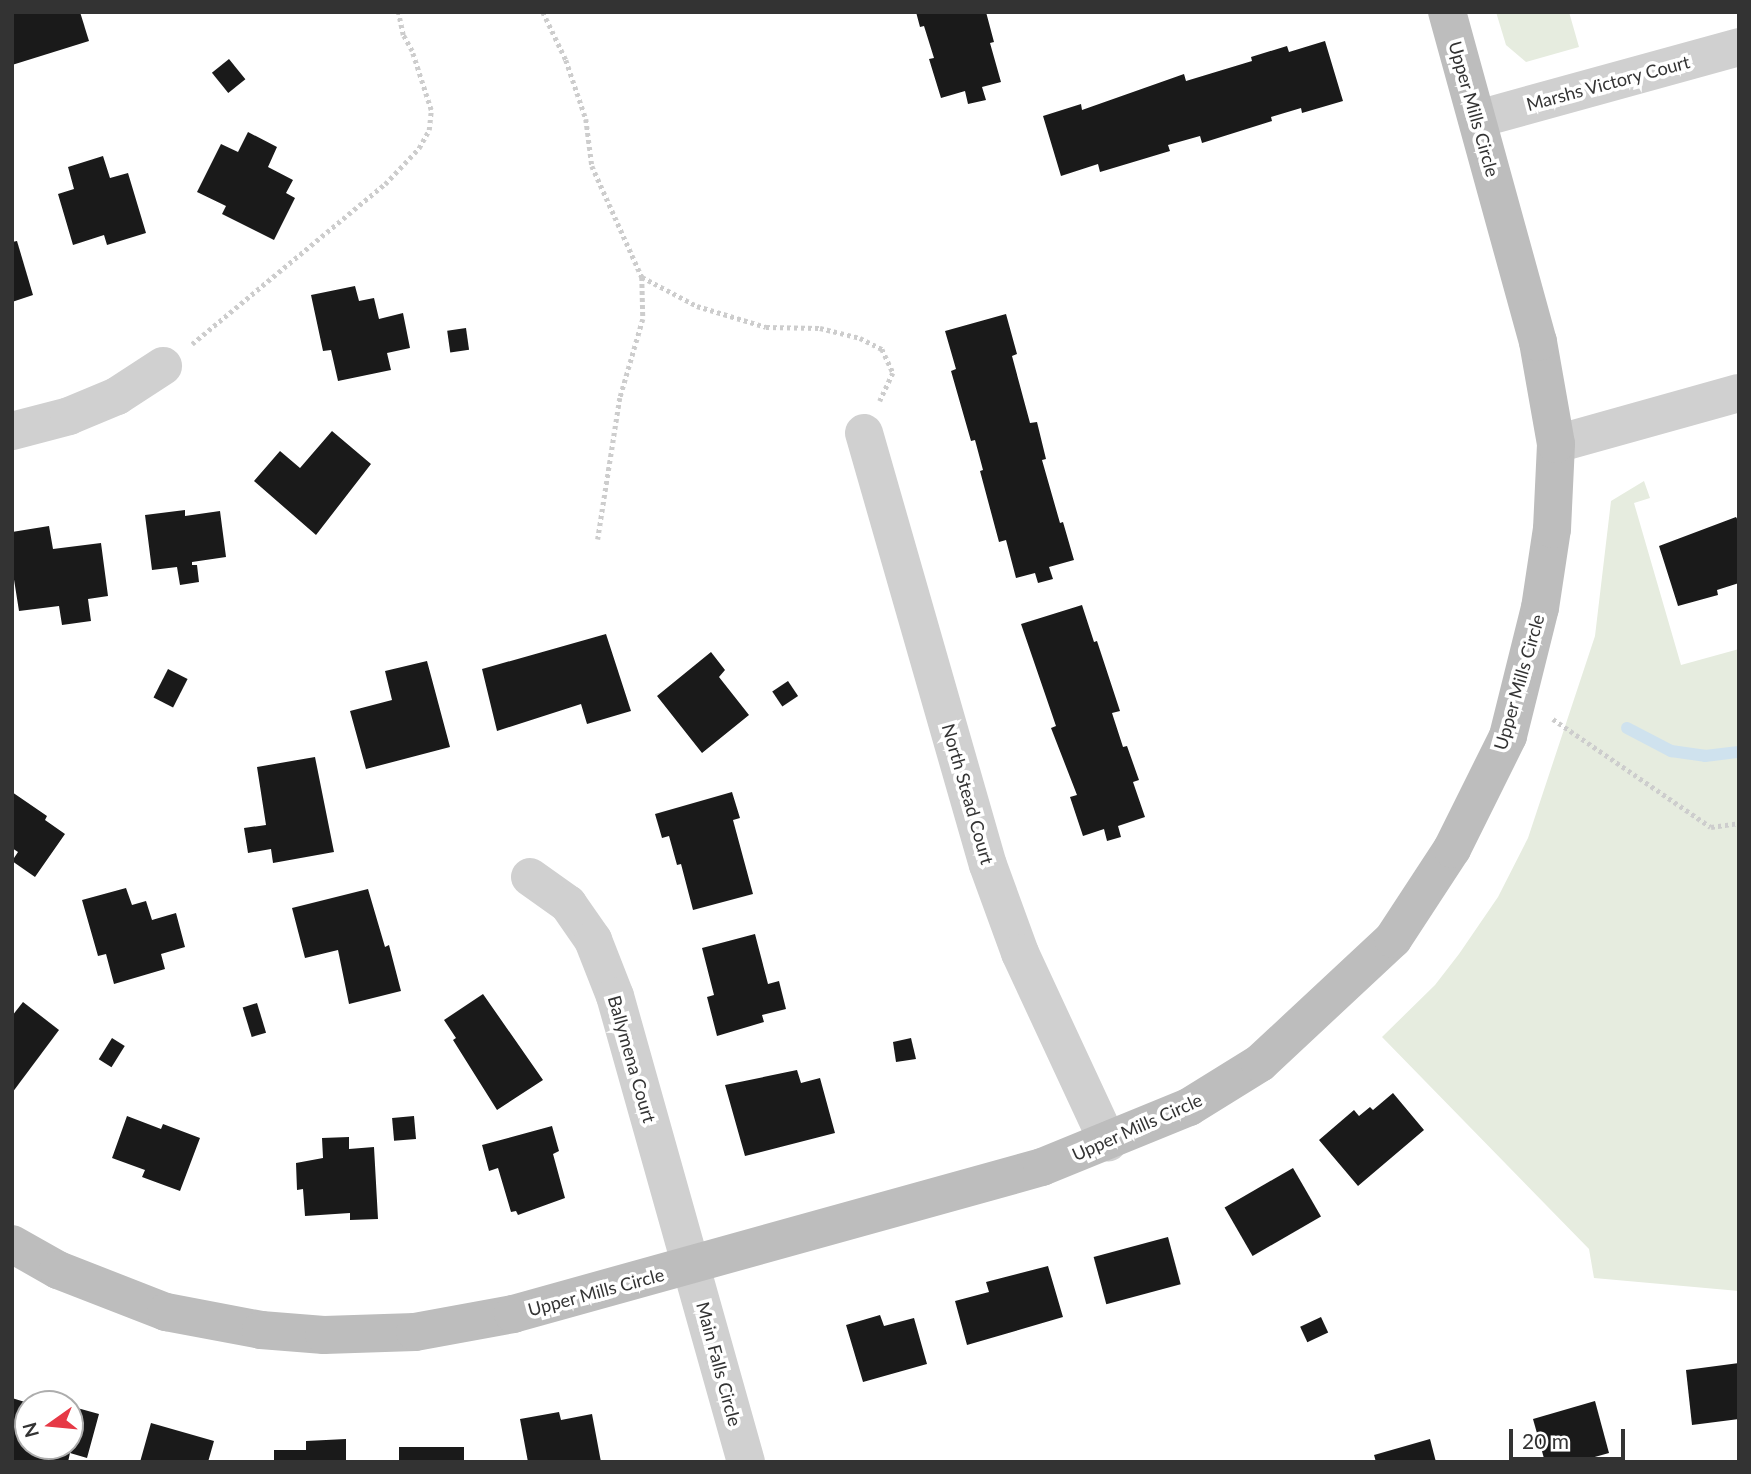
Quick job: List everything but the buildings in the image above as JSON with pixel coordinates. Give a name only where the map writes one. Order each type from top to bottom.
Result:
[{"type":"street","name":"Upper Mills Circle","points":[[12,1244],[58,1270],[166,1312],[261,1330],[324,1335],[415,1332],[513,1314],[1042,1167],[1108,1143],[1189,1107],[1261,1063],[1393,939],[1452,849],[1508,736],[1540,608],[1552,529],[1556,444],[1538,342],[1447,12]]},
{"type":"street","name":"Marshs Victory Court","points":[[1478,119],[1739,47]]},
{"type":"street","points":[[12,431],[69,416],[117,396],[163,366]]},
{"type":"street","points":[[1556,444],[1739,393]]},
{"type":"street","name":"North Stead Court","points":[[864,433],[988,865],[1020,953],[1108,1143]]},
{"type":"street","name":"Ballymena Court","points":[[530,877],[568,904],[593,940],[615,996],[692,1266]]},
{"type":"street","name":"Main Falls Circle","points":[[692,1266],[746,1462]]},
{"type":"path","points":[[163,366],[386,184],[419,148],[429,130],[431,110],[412,51],[403,35],[398,12]]},
{"type":"path","points":[[543,12],[566,60],[586,118],[592,166],[642,277],[643,319],[620,398],[598,539]]},
{"type":"path","points":[[642,277],[697,306],[766,327],[820,328],[860,338],[882,349],[893,373],[864,433]]},
{"type":"path","points":[[1519,695],[1711,827],[1739,823]]},
{"type":"shaded area","points":[[1496,12],[1569,12],[1579,47],[1526,62],[1506,45]]},
{"type":"shaded area","points":[[1644,481],[1650,498],[1634,503],[1681,665],[1739,649],[1739,1291],[1594,1278],[1589,1249],[1382,1037],[1435,985],[1459,954],[1498,897],[1528,838],[1595,636],[1611,501]]},
{"type":"waterway","points":[[1627,728],[1671,751],[1705,756],[1739,752]]}]
